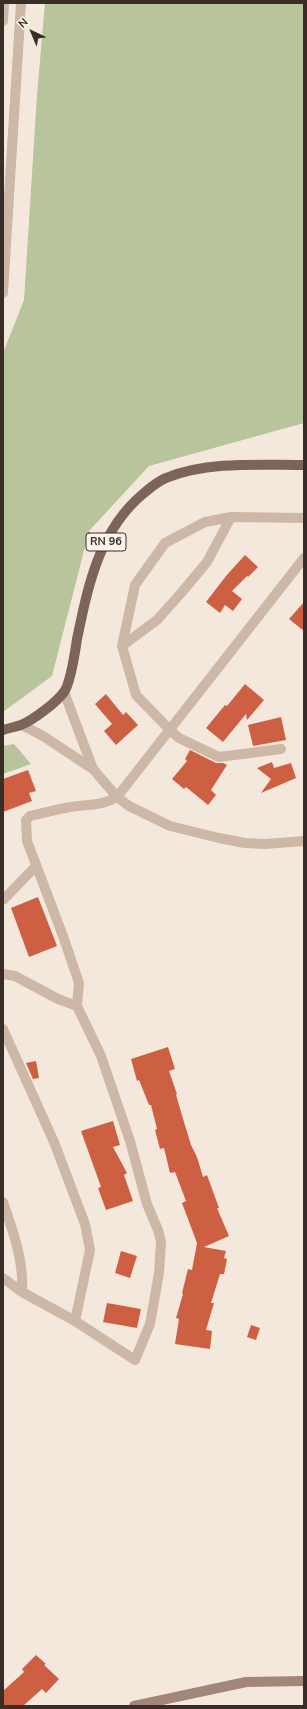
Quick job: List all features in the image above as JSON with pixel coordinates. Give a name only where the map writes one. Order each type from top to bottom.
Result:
[{"type":"main road","name":"RN 96","points":[[3,730],[22,725],[46,710],[64,692],[72,668],[90,579],[112,532],[121,516],[133,502],[165,478],[201,468],[262,465],[304,465]]},
{"type":"main road","points":[[134,1706],[246,1682],[304,1681]]},
{"type":"street","points":[[3,21],[4,3]]},
{"type":"street","points":[[3,293],[21,3]]},
{"type":"street","points":[[122,646],[157,620],[182,592],[206,562],[231,517]]},
{"type":"street","points":[[281,749],[219,757],[179,738],[136,695],[122,646],[135,585],[165,543],[205,522],[231,517],[304,518]]},
{"type":"street","points":[[3,1278],[22,1292],[75,1321],[135,1360],[150,1324],[159,1273],[161,1242],[158,1230],[147,1204],[130,1141],[101,1056],[77,1006],[79,983],[27,841],[26,820],[30,816],[70,807],[97,805],[108,802],[117,797],[304,558]]},
{"type":"street","points":[[64,692],[92,769]]},
{"type":"street","points":[[22,725],[43,736],[92,769],[117,797],[141,813],[170,826],[245,843],[265,844],[304,841]]},
{"type":"street","points":[[78,759],[89,759]]},
{"type":"street","points":[[3,900],[36,866]]},
{"type":"street","points":[[3,974],[15,976],[58,999],[77,1006]]},
{"type":"street","points":[[3,1029],[54,1142],[85,1224],[90,1250],[75,1321]]},
{"type":"street","points":[[3,1202],[15,1238],[23,1278],[22,1292]]},
{"type":"green space","points":[[45,3],[304,3],[304,423],[149,466],[89,531],[52,676],[3,712],[3,353],[24,300],[37,95]]},
{"type":"green space","points":[[14,744],[31,764],[3,774],[3,746]]},
{"type":"building","points":[[245,555],[258,567],[232,591],[242,599],[233,611],[225,605],[220,613],[206,602],[226,576]]},
{"type":"building","points":[[304,602],[304,631],[289,619]]},
{"type":"building","points":[[245,684],[264,700],[247,720],[246,714],[223,742],[206,728]]},
{"type":"building","points":[[106,694],[123,715],[126,712],[138,725],[116,745],[104,731],[112,724],[95,704]]},
{"type":"building","points":[[281,717],[286,740],[253,746],[248,725]]},
{"type":"building","points":[[190,750],[216,763],[223,763],[227,765],[211,790],[216,795],[208,805],[186,787],[184,789],[172,779],[187,761],[185,759]]},
{"type":"building","points":[[272,762],[274,768],[291,763],[296,778],[261,793],[271,779],[257,768]]},
{"type":"building","points":[[28,770],[36,791],[29,793],[32,801],[3,812],[3,779]]},
{"type":"building","points":[[38,897],[57,946],[29,957],[11,908]]},
{"type":"building","points":[[168,1047],[175,1069],[169,1071],[191,1145],[197,1157],[203,1177],[207,1175],[219,1208],[217,1208],[229,1236],[204,1247],[226,1251],[224,1258],[227,1259],[224,1274],[220,1274],[211,1303],[214,1303],[206,1330],[212,1331],[210,1349],[175,1344],[179,1319],[176,1318],[188,1269],[192,1270],[197,1243],[182,1203],[186,1201],[175,1172],[170,1173],[164,1148],[160,1149],[151,1105],[149,1105],[139,1080],[137,1081],[131,1059]]},
{"type":"building","points":[[36,1061],[39,1078],[33,1079],[26,1063]]},
{"type":"building","points":[[113,1121],[120,1145],[113,1147],[127,1173],[124,1175],[133,1201],[106,1210],[98,1188],[101,1187],[81,1131]]},
{"type":"building","points":[[121,1251],[137,1256],[130,1278],[115,1273]]},
{"type":"building","points":[[107,1303],[141,1309],[137,1328],[103,1322]]},
{"type":"building","points":[[251,1325],[260,1328],[256,1340],[247,1337]]},
{"type":"building","points":[[36,1655],[59,1679],[46,1693],[42,1689],[23,1706],[3,1706],[3,1691],[24,1672],[22,1669]]}]
